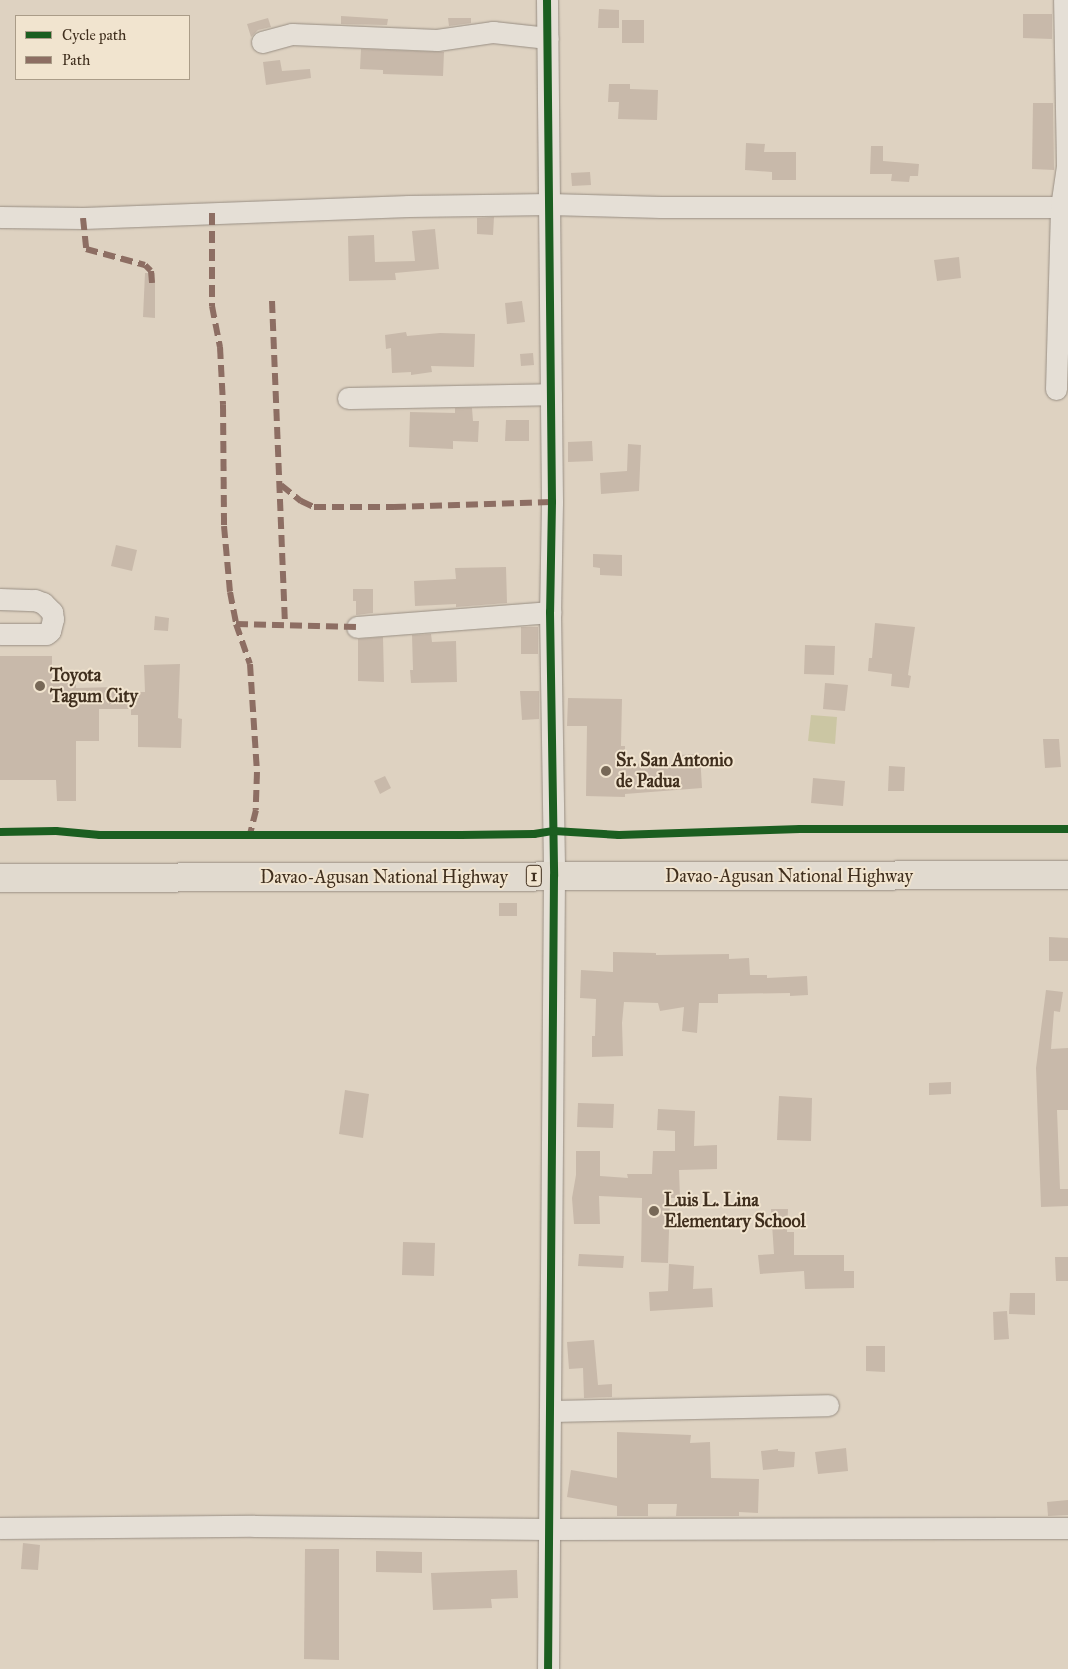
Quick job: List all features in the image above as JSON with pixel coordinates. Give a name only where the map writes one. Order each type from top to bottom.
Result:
[{"type":"highway","name":"Davao-Agusan National Highway","points":[[0,878],[1068,875]]},
{"type":"street","points":[[548,0],[551,394],[550,612],[554,876],[548,1669]]},
{"type":"street","points":[[1056,389],[1067,166],[1064,0]]},
{"type":"street","points":[[262,42],[292,34],[437,40],[493,32],[548,38]]},
{"type":"street","points":[[0,217],[83,218],[549,204],[661,207],[1065,207]]},
{"type":"street","points":[[348,398],[551,394]]},
{"type":"street","points":[[0,599],[35,600],[43,603],[52,612],[53,619],[50,630],[40,635],[0,634]]},
{"type":"street","points":[[357,627],[550,612]]},
{"type":"street","points":[[550,1411],[828,1405]]},
{"type":"street","points":[[0,1528],[254,1526],[548,1529],[1068,1528]]},
{"type":"shaded area","points":[[811,715],[837,717],[835,744],[808,741]]},
{"type":"building","points":[[599,9],[619,10],[619,28],[598,28]]},
{"type":"building","points":[[1023,14],[1052,14],[1052,39],[1023,38]]},
{"type":"building","points":[[341,16],[388,19],[387,25],[341,24]]},
{"type":"building","points":[[268,18],[271,27],[258,30],[251,37],[247,24]]},
{"type":"building","points":[[448,18],[471,18],[471,23],[449,26]]},
{"type":"building","points":[[622,20],[644,20],[644,43],[622,43]]},
{"type":"building","points":[[361,49],[444,52],[443,76],[383,74],[383,70],[360,69]]},
{"type":"building","points":[[280,60],[282,71],[310,69],[311,78],[266,85],[263,62]]},
{"type":"building","points":[[609,84],[630,84],[630,89],[658,90],[657,120],[618,119],[619,102],[608,102]]},
{"type":"building","points":[[1033,103],[1053,103],[1054,170],[1032,169]]},
{"type":"building","points":[[746,143],[765,144],[764,152],[796,152],[796,180],[772,180],[772,172],[745,170]]},
{"type":"building","points":[[871,146],[883,146],[883,161],[919,164],[918,176],[910,176],[909,182],[891,181],[892,174],[870,174]]},
{"type":"building","points":[[590,172],[591,185],[572,186],[571,173]]},
{"type":"building","points":[[494,217],[493,235],[477,234],[477,218]]},
{"type":"building","points":[[435,229],[439,269],[395,273],[396,280],[349,281],[348,236],[374,235],[375,262],[415,261],[412,231]]},
{"type":"building","points":[[959,257],[961,278],[937,281],[934,260]]},
{"type":"building","points":[[145,273],[155,273],[155,318],[143,317]]},
{"type":"building","points":[[522,301],[525,322],[507,324],[505,303]]},
{"type":"building","points":[[406,332],[407,336],[440,333],[475,334],[474,367],[431,366],[432,372],[411,375],[411,372],[392,373],[391,348],[386,349],[385,335]]},
{"type":"building","points":[[533,353],[534,365],[521,366],[520,354]]},
{"type":"building","points":[[455,408],[472,408],[473,421],[479,421],[478,442],[453,441],[453,449],[409,447],[410,412],[455,413]]},
{"type":"building","points":[[506,420],[529,420],[529,441],[505,441]]},
{"type":"building","points":[[592,441],[593,461],[568,462],[568,442]]},
{"type":"building","points":[[628,444],[641,445],[639,491],[601,494],[600,473],[627,471]]},
{"type":"building","points":[[116,545],[137,550],[132,571],[111,566]]},
{"type":"building","points":[[593,554],[622,555],[622,576],[600,575],[600,568],[593,567]]},
{"type":"building","points":[[506,567],[507,603],[456,607],[456,604],[415,606],[414,581],[456,579],[455,568]]},
{"type":"building","points":[[353,589],[373,589],[373,613],[356,615],[356,601],[353,601]]},
{"type":"building","points":[[155,616],[169,618],[168,631],[154,630]]},
{"type":"building","points":[[875,623],[915,627],[908,675],[911,676],[909,688],[891,686],[892,674],[868,671],[869,658],[872,658]]},
{"type":"building","points":[[521,627],[538,627],[538,654],[521,654]]},
{"type":"building","points":[[431,634],[432,642],[456,641],[457,682],[411,683],[410,670],[413,670],[412,635]]},
{"type":"building","points":[[383,637],[384,682],[358,681],[358,639]]},
{"type":"building","points":[[805,645],[835,646],[834,675],[804,674]]},
{"type":"building","points":[[0,656],[52,656],[52,683],[76,683],[76,688],[116,687],[116,692],[145,692],[144,665],[180,664],[178,718],[182,719],[181,748],[138,747],[138,715],[131,715],[131,709],[99,709],[99,741],[76,741],[76,801],[57,801],[56,780],[0,780]]},
{"type":"building","points":[[825,683],[848,685],[845,711],[823,709]]},
{"type":"building","points":[[520,691],[539,691],[539,719],[522,720]]},
{"type":"building","points":[[568,698],[622,699],[621,746],[625,746],[625,764],[678,763],[678,755],[700,754],[702,788],[625,794],[625,797],[586,796],[587,726],[567,726]]},
{"type":"building","points":[[1043,739],[1059,739],[1061,767],[1045,768]]},
{"type":"building","points":[[889,766],[905,767],[904,791],[888,791]]},
{"type":"building","points":[[385,776],[391,788],[380,794],[374,781]]},
{"type":"building","points":[[813,778],[845,781],[843,806],[811,803]]},
{"type":"building","points":[[499,903],[517,903],[517,916],[499,916]]},
{"type":"building","points":[[1049,937],[1068,938],[1068,961],[1049,961]]},
{"type":"building","points":[[613,952],[656,953],[656,955],[729,954],[729,959],[749,958],[750,975],[767,975],[767,978],[807,976],[808,995],[790,996],[790,993],[718,994],[718,1003],[699,1003],[697,1033],[682,1031],[684,1007],[660,1011],[658,1003],[624,1002],[622,1023],[623,1056],[592,1057],[592,1036],[595,1036],[596,999],[580,998],[581,970],[613,972]]},
{"type":"building","points":[[1046,990],[1063,992],[1060,1012],[1054,1011],[1051,1049],[1068,1048],[1068,1110],[1057,1110],[1060,1189],[1068,1189],[1068,1206],[1041,1207],[1036,1068]]},
{"type":"building","points":[[951,1082],[951,1094],[929,1095],[929,1083]]},
{"type":"building","points":[[345,1090],[369,1094],[363,1138],[339,1134]]},
{"type":"building","points":[[779,1096],[812,1098],[811,1141],[777,1140]]},
{"type":"building","points":[[578,1103],[614,1104],[613,1128],[577,1127]]},
{"type":"building","points":[[658,1109],[695,1111],[694,1146],[717,1145],[717,1169],[679,1170],[680,1198],[670,1198],[668,1263],[641,1262],[642,1198],[599,1196],[600,1224],[574,1224],[572,1198],[576,1175],[576,1151],[600,1151],[600,1176],[628,1178],[627,1174],[652,1174],[653,1151],[675,1151],[675,1131],[657,1130]]},
{"type":"building","points":[[771,1209],[788,1209],[787,1232],[794,1232],[794,1255],[844,1255],[844,1271],[854,1271],[854,1288],[805,1289],[804,1271],[760,1274],[758,1255],[774,1254]]},
{"type":"building","points":[[403,1242],[435,1243],[434,1276],[402,1275]]},
{"type":"building","points":[[579,1254],[624,1256],[623,1268],[578,1266]]},
{"type":"building","points":[[1055,1257],[1068,1257],[1068,1281],[1056,1281]]},
{"type":"building","points":[[669,1264],[694,1266],[693,1289],[712,1288],[713,1307],[650,1311],[649,1292],[668,1291]]},
{"type":"building","points":[[1010,1293],[1035,1293],[1035,1315],[1009,1314]]},
{"type":"building","points":[[1007,1311],[1009,1339],[994,1340],[993,1312]]},
{"type":"building","points":[[594,1340],[598,1385],[612,1384],[612,1397],[584,1398],[583,1368],[569,1369],[567,1342]]},
{"type":"building","points":[[866,1346],[885,1346],[885,1372],[866,1371]]},
{"type":"building","points":[[617,1432],[691,1435],[690,1443],[710,1442],[711,1478],[759,1479],[758,1513],[739,1512],[739,1516],[676,1516],[677,1504],[648,1504],[648,1516],[617,1516],[617,1506],[567,1497],[571,1470],[617,1478]]},
{"type":"building","points":[[846,1448],[848,1471],[818,1474],[815,1452]]},
{"type":"building","points":[[778,1449],[778,1451],[795,1452],[794,1467],[763,1470],[761,1451]]},
{"type":"building","points":[[1068,1500],[1068,1515],[1048,1516],[1047,1502]]},
{"type":"building","points":[[23,1543],[40,1545],[38,1570],[21,1569]]},
{"type":"building","points":[[305,1549],[339,1549],[339,1660],[304,1659]]},
{"type":"building","points":[[376,1551],[422,1552],[422,1573],[376,1572]]},
{"type":"building","points":[[517,1570],[518,1598],[491,1599],[492,1608],[433,1610],[431,1573]]},
{"type":"marked path","points":[[212,213],[212,306],[220,347],[223,405],[224,526],[230,592],[236,624],[250,664],[257,772],[256,810],[250,834]]},
{"type":"marked path","points":[[83,218],[86,249],[145,265],[151,271],[152,283]]},
{"type":"marked path","points":[[272,301],[285,624]]},
{"type":"marked path","points":[[281,485],[301,501],[314,507],[394,507],[552,502]]},
{"type":"marked path","points":[[236,624],[357,627]]},
{"type":"cycle path","points":[[547,0],[552,502],[550,612],[554,876],[548,1669]]},
{"type":"cycle path","points":[[0,832],[56,831],[100,835],[461,835],[534,834],[554,831],[619,835],[800,829],[1068,829]]},
{"type":"place","name":"Toyota Tagum City","points":[[40,686]]},
{"type":"place","name":"Sr. San Antonio de Padua","points":[[606,771]]},
{"type":"place","name":"Luis L. Lina Elementary School","points":[[654,1211]]}]
